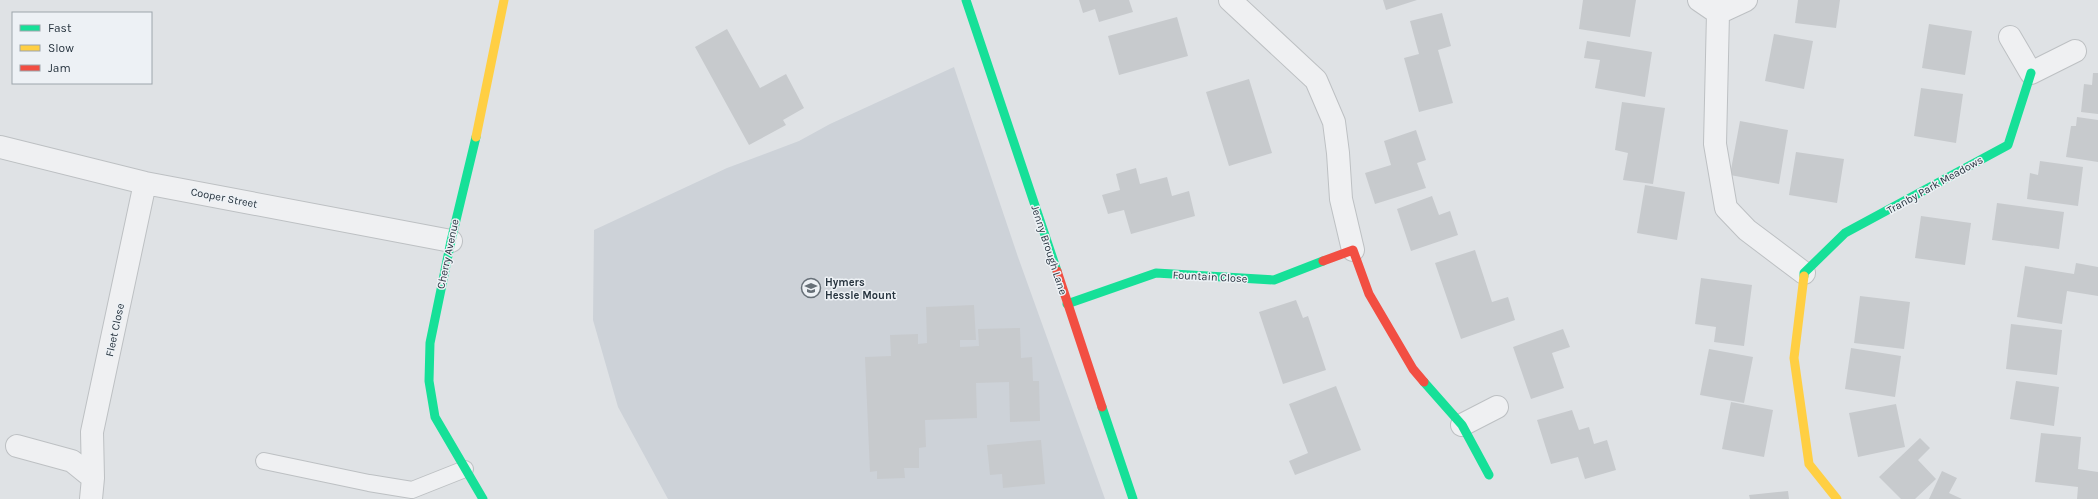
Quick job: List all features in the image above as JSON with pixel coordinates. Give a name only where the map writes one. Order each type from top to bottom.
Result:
[{"type":"street","name":"Cherry Avenue","points":[[484,499],[435,418],[429,381],[430,343],[450,241],[478,127],[504,0]]},
{"type":"street","name":"Jenny Brough Lane","points":[[966,0],[1133,499]]},
{"type":"street","points":[[1230,0],[1316,80],[1334,122],[1341,199],[1353,250],[1369,294],[1413,370],[1462,425],[1489,475]]},
{"type":"street","points":[[1699,0],[1718,13]]},
{"type":"street","points":[[1718,13],[1746,0]]},
{"type":"street","points":[[1718,13],[1716,144],[1726,208],[1747,230],[1804,273],[1794,358],[1800,403],[1809,464],[1836,499]]},
{"type":"street","points":[[2010,38],[2031,73],[2075,51]]},
{"type":"street","name":"Tranby Park Meadows","points":[[1804,273],[1845,233],[2008,145],[2031,73]]},
{"type":"street","name":"Cooper Street","points":[[0,147],[145,183],[450,241]]},
{"type":"street","name":"Fleet Close","points":[[92,488],[92,432],[145,183]]},
{"type":"street","name":"Fountain Close","points":[[1067,304],[1156,273],[1274,280],[1353,250]]},
{"type":"street","points":[[1462,425],[1497,407]]},
{"type":"street","name":"Fleet Close","points":[[17,446],[72,461],[92,488]]},
{"type":"lane","points":[[264,461],[369,483],[412,490],[465,468]]},
{"type":"shaded area","name":"Hymers Hessle Mount","points":[[954,67],[1018,257],[1105,499],[668,499],[618,407],[593,320],[594,230],[727,168],[799,141],[830,124]]},
{"type":"building","points":[[1079,0],[1129,0],[1133,12],[1099,22],[1095,9],[1083,13]]},
{"type":"building","points":[[1383,0],[1417,0],[1386,10]]},
{"type":"building","points":[[1583,0],[1636,0],[1630,37],[1579,29]]},
{"type":"building","points":[[1798,0],[1840,0],[1836,28],[1795,23]]},
{"type":"building","points":[[1442,13],[1451,46],[1438,50],[1453,103],[1419,112],[1404,58],[1419,54],[1410,21]]},
{"type":"building","points":[[1177,17],[1188,56],[1119,75],[1108,36]]},
{"type":"building","points":[[1929,24],[1972,31],[1965,75],[1922,68]]},
{"type":"building","points":[[727,29],[760,88],[786,74],[804,108],[783,120],[786,125],[749,145],[695,47]]},
{"type":"building","points":[[1774,34],[1813,41],[1804,89],[1765,81]]},
{"type":"building","points":[[1587,41],[1652,52],[1645,97],[1595,88],[1600,60],[1584,58]]},
{"type":"building","points":[[2093,73],[2098,73],[2098,114],[2081,112],[2084,84],[2092,85]]},
{"type":"building","points":[[1249,79],[1272,153],[1229,166],[1206,92]]},
{"type":"building","points":[[1921,88],[1963,94],[1956,143],[1914,136]]},
{"type":"building","points":[[1622,102],[1665,108],[1653,184],[1623,180],[1628,153],[1615,150]]},
{"type":"building","points":[[2077,117],[2098,120],[2098,162],[2066,157],[2071,126],[2076,126]]},
{"type":"building","points":[[1740,121],[1788,130],[1779,184],[1730,175]]},
{"type":"building","points":[[1416,130],[1426,160],[1417,163],[1426,188],[1375,204],[1365,173],[1391,165],[1384,141]]},
{"type":"building","points":[[1796,152],[1844,159],[1837,203],[1789,195]]},
{"type":"building","points":[[2040,161],[2083,167],[2078,206],[2027,199],[2030,173],[2038,175]]},
{"type":"building","points":[[1136,168],[1140,184],[1167,177],[1172,196],[1189,191],[1195,216],[1131,234],[1124,210],[1108,214],[1102,195],[1120,190],[1116,174]]},
{"type":"building","points":[[1645,185],[1685,192],[1677,240],[1637,233]]},
{"type":"building","points":[[1432,196],[1439,215],[1450,211],[1458,235],[1411,251],[1397,209]]},
{"type":"building","points":[[1997,203],[2064,212],[2059,249],[1992,240]]},
{"type":"building","points":[[1921,216],[1971,223],[1965,265],[1915,258]]},
{"type":"building","points":[[1475,250],[1492,302],[1508,297],[1515,320],[1461,339],[1435,263]]},
{"type":"building","points":[[2076,263],[2098,267],[2098,296],[2067,291],[2062,324],[2017,317],[2025,266],[2074,274]]},
{"type":"building","points":[[1701,278],[1752,285],[1744,346],[1714,342],[1716,327],[1695,324]]},
{"type":"building","points":[[1860,296],[1910,302],[1904,349],[1854,343]]},
{"type":"building","points":[[1296,300],[1303,318],[1308,316],[1326,370],[1283,384],[1259,312]]},
{"type":"building","points":[[974,305],[976,340],[960,340],[960,347],[979,346],[978,329],[1020,328],[1021,358],[1032,357],[1033,381],[1039,381],[1040,421],[1010,422],[1009,382],[976,383],[977,418],[925,420],[926,447],[919,448],[919,468],[904,468],[905,478],[877,479],[877,471],[870,472],[865,357],[891,356],[890,335],[918,334],[918,344],[927,343],[926,307]]},
{"type":"building","points":[[2011,324],[2062,330],[2057,375],[2006,369]]},
{"type":"building","points":[[1563,329],[1570,347],[1552,353],[1564,388],[1531,399],[1513,347]]},
{"type":"building","points":[[1851,348],[1901,356],[1895,397],[1845,389]]},
{"type":"building","points":[[1709,349],[1753,357],[1744,403],[1700,395]]},
{"type":"building","points":[[2016,381],[2059,387],[2054,426],[2010,419]]},
{"type":"building","points":[[1336,386],[1361,450],[1295,475],[1289,461],[1308,453],[1289,404]]},
{"type":"building","points":[[1731,402],[1773,410],[1764,457],[1722,449]]},
{"type":"building","points":[[1896,404],[1905,447],[1858,457],[1849,413]]},
{"type":"building","points":[[1572,410],[1579,430],[1589,427],[1594,444],[1607,440],[1616,470],[1585,479],[1578,457],[1551,464],[1537,420]]},
{"type":"building","points":[[2041,433],[2081,437],[2078,469],[2098,472],[2098,499],[2077,499],[2078,487],[2035,482]]},
{"type":"building","points":[[1920,438],[1930,448],[1918,460],[1936,479],[1915,499],[1901,499],[1879,477]]},
{"type":"building","points":[[1041,440],[1045,484],[1003,488],[1002,474],[990,475],[987,445]]},
{"type":"building","points":[[1942,471],[1957,478],[1949,493],[1962,499],[1929,499]]},
{"type":"building","points":[[1788,491],[1789,499],[1750,499],[1749,495]]},
{"type":"traffic: fast","points":[[966,0],[1057,271]]},
{"type":"traffic: fast","points":[[1804,276],[1804,273],[1845,233],[2008,145],[2031,73]]},
{"type":"traffic: fast","points":[[476,137],[451,241],[430,343],[429,381],[435,417],[483,499]]},
{"type":"traffic: fast","points":[[1067,304],[1156,273],[1274,280],[1323,261]]},
{"type":"traffic: fast","points":[[1424,382],[1462,425],[1489,475]]},
{"type":"traffic: fast","points":[[1102,407],[1133,499]]},
{"type":"traffic: slow","points":[[476,137],[504,0]]},
{"type":"traffic: slow","points":[[1804,276],[1794,358],[1809,464],[1837,499]]},
{"type":"traffic: jam","points":[[1323,261],[1353,250],[1369,294],[1413,369],[1424,382]]},
{"type":"traffic: jam","points":[[1057,271],[1102,407]]},
{"type":"place","name":"Hymers Hessle Mount","points":[[811,288]]}]
